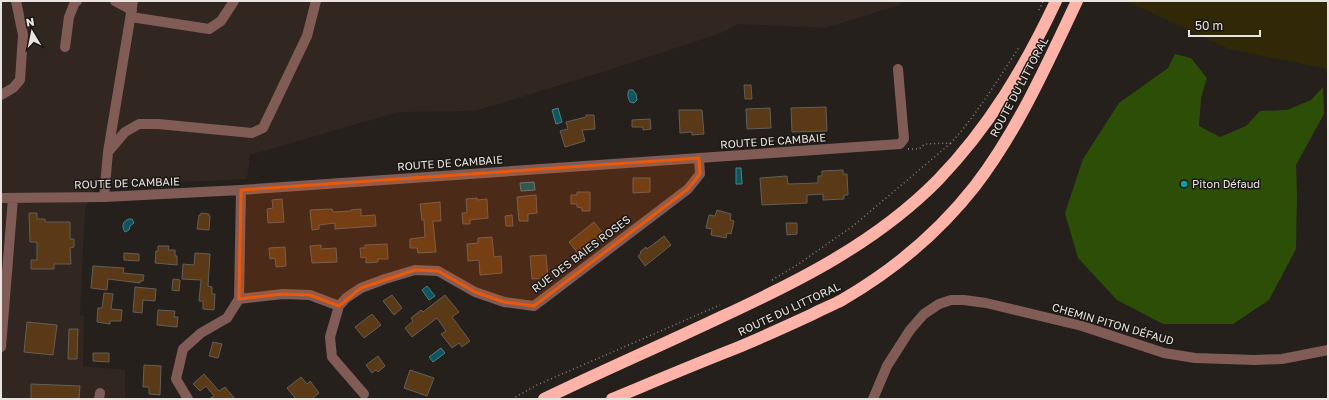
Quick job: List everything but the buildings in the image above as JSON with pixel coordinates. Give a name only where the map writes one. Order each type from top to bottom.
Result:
[{"type":"highway","name":"ROUTE DU LITTORAL","points":[[544,399],[779,290],[820,268],[876,233],[938,180],[980,132],[1007,94],[1056,1]]},
{"type":"highway","name":"ROUTE DU LITTORAL","points":[[612,399],[775,332],[841,300],[884,273],[906,255],[946,218],[975,186],[1011,133],[1077,1]]},
{"type":"street","points":[[1,95],[13,88],[20,80],[23,35],[16,1]]},
{"type":"street","points":[[64,47],[69,17],[74,2],[77,1]]},
{"type":"street","points":[[115,1],[132,10],[209,29],[220,21],[234,1]]},
{"type":"street","points":[[108,152],[126,132],[139,124],[158,124],[252,133],[263,128],[307,36],[316,1]]},
{"type":"street","points":[[104,197],[108,152],[132,10]]},
{"type":"street","points":[[898,69],[904,139],[900,144]]},
{"type":"street","name":"ROUTE DE CAMBAIE","points":[[1,198],[104,197],[241,190],[900,144]]},
{"type":"street","name":"RUE DES BAIES ROSES","points":[[339,306],[346,298],[361,288],[384,279],[415,270],[438,271],[475,292],[504,302],[534,306],[688,189],[700,174],[699,158]]},
{"type":"street","points":[[188,399],[176,379],[183,349],[201,333],[226,318],[239,299],[241,190]]},
{"type":"street","points":[[1,347],[13,198]]},
{"type":"street","points":[[239,299],[283,294],[310,295],[339,306],[330,337],[332,357],[364,394]]},
{"type":"street","name":"CHEMIN PITON DÉFAUD","points":[[873,399],[887,366],[910,330],[924,314],[939,304],[951,300],[986,303],[1082,326],[1164,353],[1195,358],[1255,360],[1282,359],[1328,350]]},
{"type":"path","points":[[770,281],[797,265],[853,226],[952,143],[979,109],[1023,42]]},
{"type":"path","points":[[900,144],[906,149],[919,149],[925,144],[952,143]]},
{"type":"path","points":[[512,399],[538,385],[720,305]]},
{"type":"highlighted area","points":[[699,158],[700,174],[688,189],[534,306],[504,302],[475,292],[438,271],[415,270],[361,288],[339,306],[310,295],[283,294],[239,299],[241,190]]},
{"type":"shaded area","points":[[1,1],[906,1],[893,7],[825,28],[738,24],[721,33],[599,73],[475,111],[398,112],[250,155],[247,179],[96,185],[85,210],[80,315],[84,316],[83,366],[125,370],[125,399],[1,399]]},
{"type":"green space","name":"Piton Défaud","points":[[1175,54],[1191,58],[1207,78],[1201,98],[1199,126],[1220,137],[1246,126],[1260,111],[1287,110],[1311,100],[1323,87],[1324,114],[1296,165],[1296,249],[1269,300],[1233,324],[1163,324],[1117,300],[1078,258],[1065,213],[1083,159],[1119,103],[1168,68]]},
{"type":"sand","points":[[1126,1],[1328,1],[1328,69],[1229,49]]},
{"type":"water","points":[[629,90],[633,90],[636,94],[637,100],[634,103],[630,102],[628,94]]},
{"type":"water","points":[[558,108],[562,122],[556,124],[552,110]]},
{"type":"water","points":[[736,168],[741,168],[742,184],[736,184]]},
{"type":"water","points":[[534,182],[535,190],[521,191],[520,183]]},
{"type":"water","points":[[129,219],[132,219],[134,223],[130,226],[129,230],[125,232],[123,224]]},
{"type":"water","points":[[427,286],[435,296],[429,300],[422,290]]},
{"type":"water","points":[[441,348],[445,353],[433,362],[429,357]]},
{"type":"place","name":"Piton Défaud","points":[[1184,184]]}]
